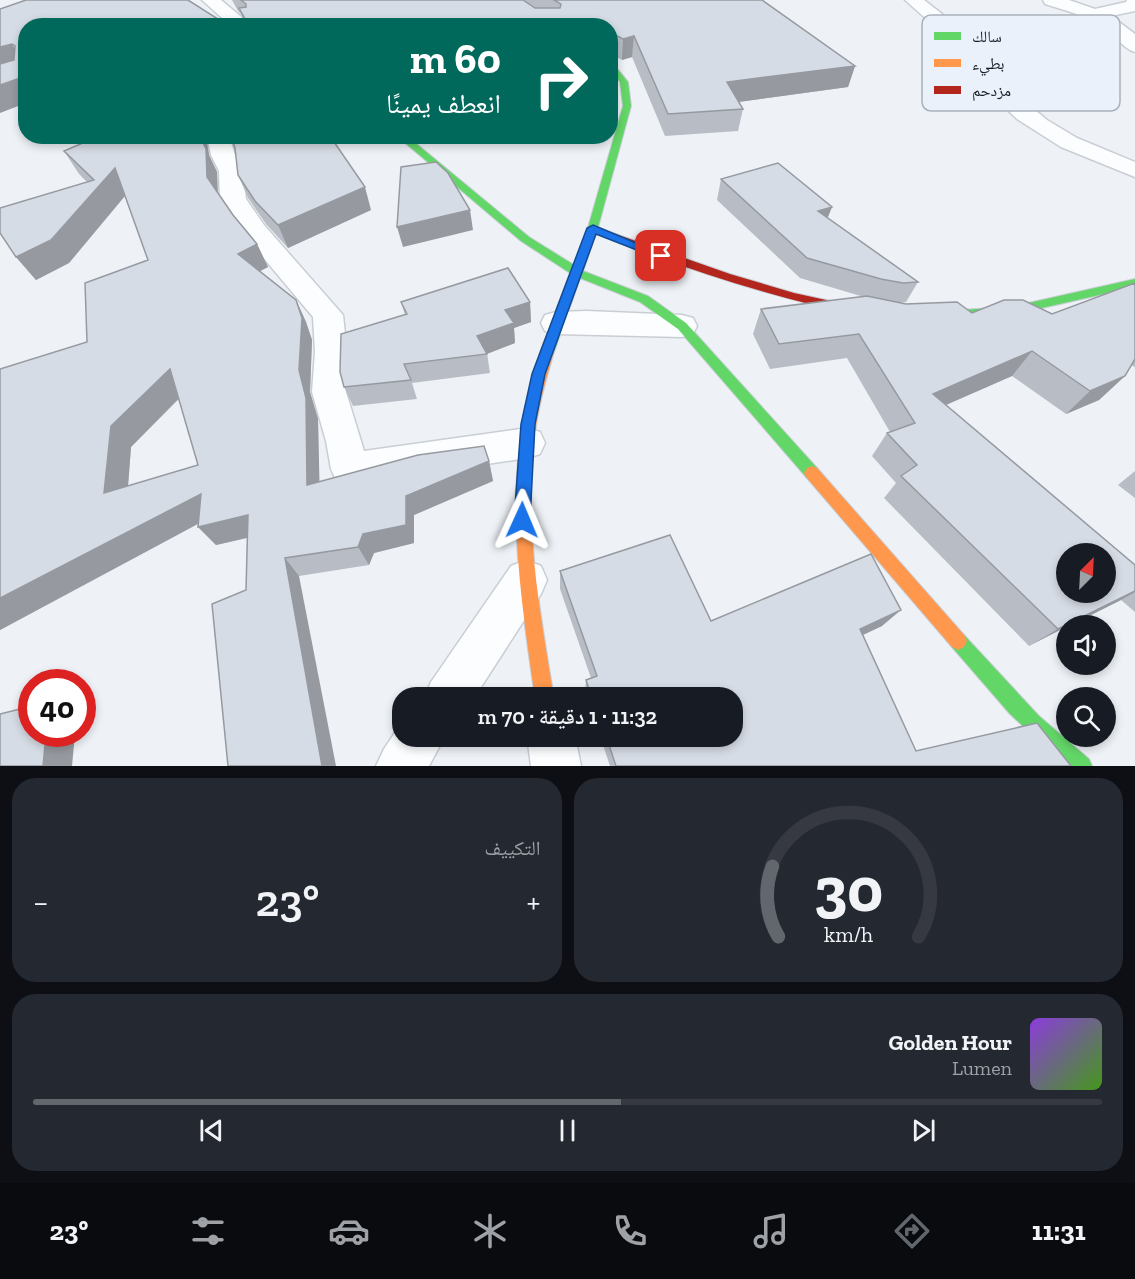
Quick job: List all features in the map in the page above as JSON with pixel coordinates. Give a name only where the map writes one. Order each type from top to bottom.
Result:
[{"type":"street","points":[[210,0],[233,18]]},
{"type":"street","points":[[913,0],[932,15]]},
{"type":"street","points":[[1051,0],[1095,14],[1134,6],[1135,0]]},
{"type":"street","points":[[1120,30],[1135,46]]},
{"type":"street","points":[[618,71],[628,91],[618,140]]},
{"type":"street","points":[[1022,111],[1050,133],[1091,154],[1135,170]]},
{"type":"street","points":[[220,144],[231,171],[233,199],[255,231],[328,315],[332,352],[329,392],[344,441],[349,469],[527,443]]},
{"type":"street","points":[[411,144],[525,239],[578,273],[644,299],[682,326],[750,401],[1012,704],[1063,752],[1082,766]]},
{"type":"street","points":[[543,687],[526,580],[522,499],[528,424],[538,374],[556,323],[578,273],[617,144]]},
{"type":"street","points":[[593,228],[676,262],[795,297],[881,314]]},
{"type":"street","points":[[913,316],[1011,311],[1135,284]]},
{"type":"street","points":[[556,323],[682,326]]},
{"type":"street","points":[[454,687],[526,580]]},
{"type":"street","points":[[401,766],[414,747]]},
{"type":"street","points":[[553,747],[556,766]]},
{"type":"building","points":[[26,0],[188,0],[216,18],[18,18],[18,79],[0,85],[0,64],[14,60],[15,46],[12,44],[0,47],[0,9]]},
{"type":"building","points":[[241,0],[523,0],[535,8],[560,8],[561,4],[554,0],[762,0],[855,66],[727,82],[743,109],[668,114],[634,36],[623,39],[618,36],[618,18],[245,18],[239,8],[246,7]]},
{"type":"building","points":[[80,144],[204,144],[207,177],[233,215],[257,244],[238,254],[296,300],[302,318],[299,370],[306,398],[307,485],[418,455],[484,446],[489,461],[406,496],[406,525],[363,534],[358,547],[285,558],[322,766],[228,766],[212,604],[246,590],[248,515],[198,527],[201,494],[0,598],[0,369],[87,342],[85,283],[148,260],[115,168],[51,240],[16,257],[0,233],[0,208],[94,180],[64,151]],"holes":[[[170,369],[198,465],[104,493],[111,426]]]},
{"type":"building","points":[[234,144],[335,144],[365,187],[278,225],[255,201],[238,175]]},
{"type":"building","points":[[436,162],[448,173],[470,210],[397,227],[401,167]]},
{"type":"building","points":[[778,163],[832,207],[818,211],[918,282],[903,283],[881,279],[807,258],[721,179]]},
{"type":"building","points":[[508,268],[530,302],[505,310],[514,323],[477,336],[487,354],[404,364],[411,380],[344,387],[340,372],[341,334],[407,314],[401,302]]},
{"type":"building","points":[[1135,283],[1135,359],[1125,376],[1090,391],[1032,351],[933,394],[1109,543],[1056,543],[1056,603],[1111,603],[1086,615],[1056,615],[1056,627],[901,476],[917,465],[887,433],[915,423],[859,334],[779,344],[761,309],[867,296],[906,304],[957,302],[972,313],[1004,300],[1023,300],[1052,314]]},
{"type":"building","points":[[670,535],[711,621],[871,554],[901,610],[860,629],[916,751],[1037,723],[1071,766],[616,766],[610,747],[743,747],[743,687],[588,687],[586,680],[597,676],[560,571]]},
{"type":"building","points":[[1116,549],[1135,565],[1135,591],[1116,600]]},
{"type":"building","points":[[18,710],[18,747],[45,747],[43,766],[0,766],[0,714]]},
{"type":"traffic: fast","points":[[618,73],[624,82],[627,106],[618,138]]},
{"type":"traffic: fast","points":[[411,144],[525,239],[578,273],[644,299],[682,326],[812,473]]},
{"type":"traffic: fast","points":[[546,355],[592,231],[616,144]]},
{"type":"traffic: fast","points":[[926,316],[1011,311],[1135,283]]},
{"type":"traffic: fast","points":[[958,641],[1032,723],[1082,766]]},
{"type":"traffic: slow","points":[[543,687],[527,569],[523,483],[526,440],[534,397],[546,355]]},
{"type":"traffic: slow","points":[[812,473],[958,641]]},
{"type":"traffic: jam","points":[[593,229],[726,277],[794,297],[863,312]]},
{"type":"route","points":[[522,520],[528,424],[538,374],[556,323],[578,273],[593,228],[661,256]]}]
